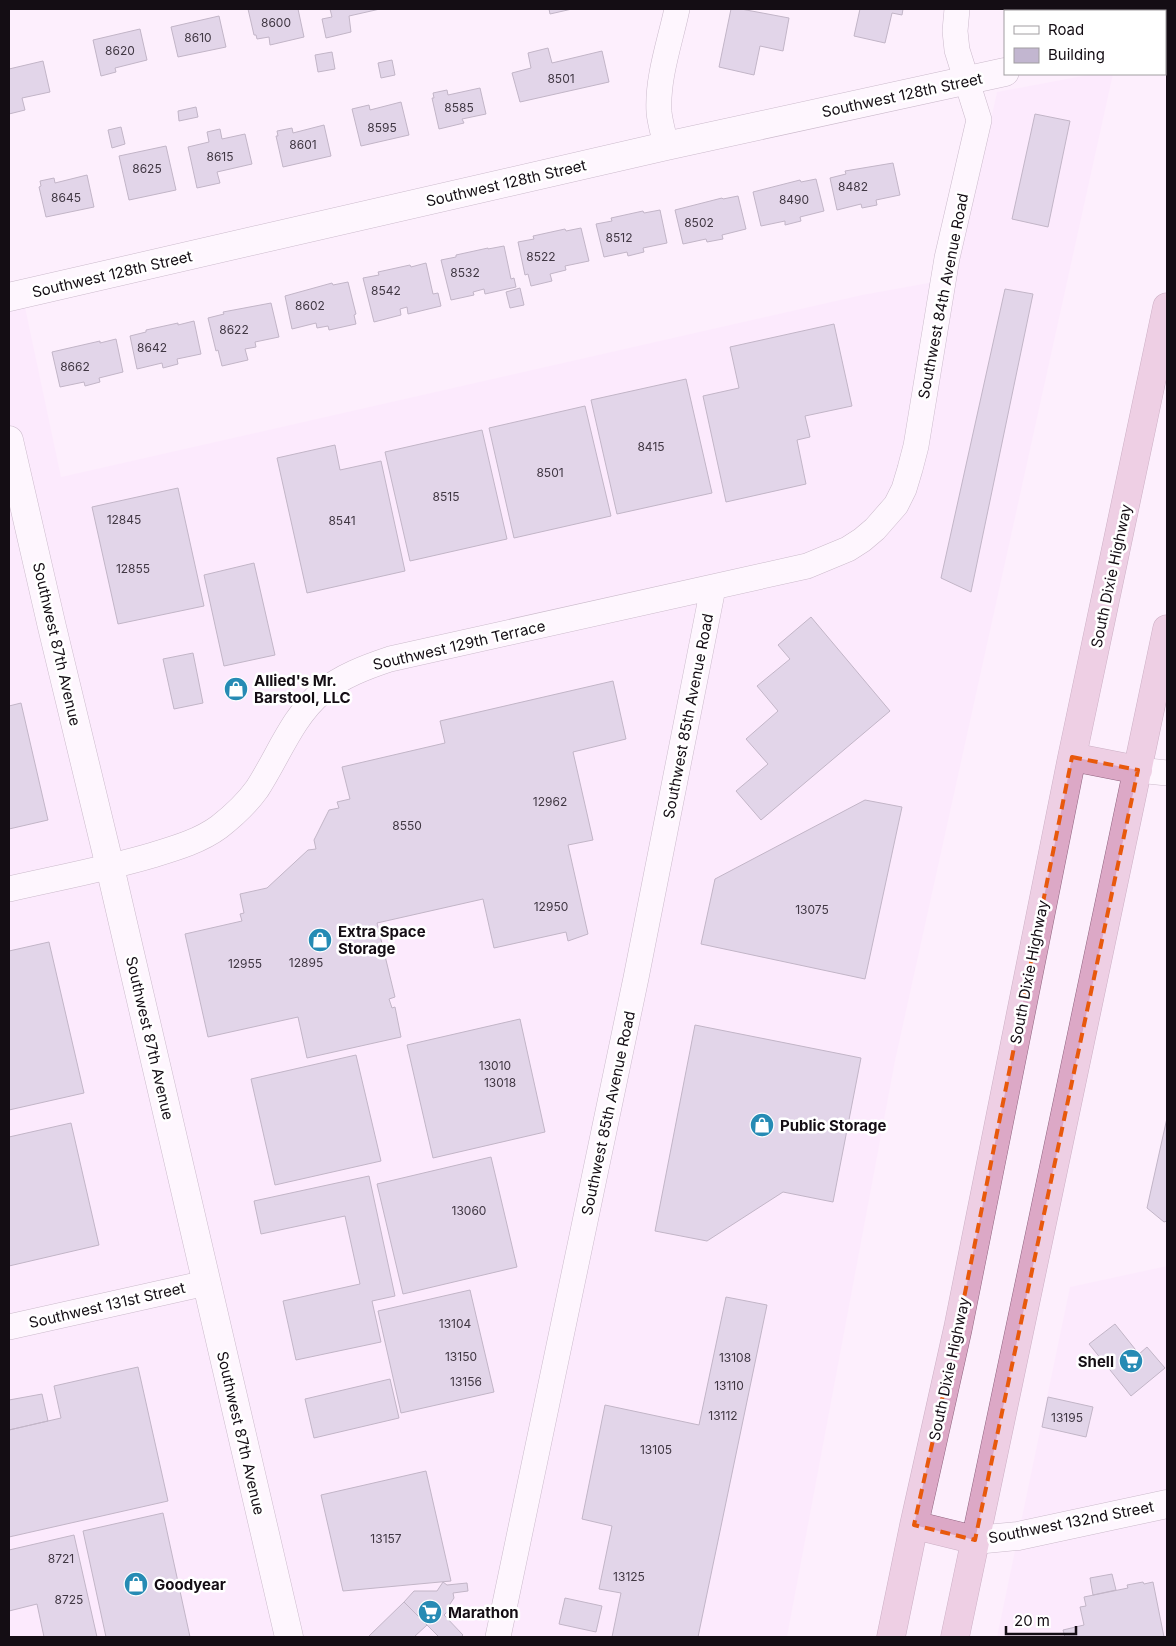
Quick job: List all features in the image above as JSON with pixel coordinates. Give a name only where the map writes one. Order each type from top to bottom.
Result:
[{"type":"highway","name":"South Dixie Highway","points":[[891,1637],[958,1328],[1072,756],[1167,307]]},
{"type":"highway","points":[[955,1637],[1167,629]]},
{"type":"highway","points":[[1072,756],[1138,770]]},
{"type":"highway","points":[[914,1525],[975,1540]]},
{"type":"main road","name":"Southwest 128th Street","points":[[9,297],[666,146],[1004,72]]},
{"type":"main road","name":"Southwest 87th Avenue","points":[[9,440],[17,509],[56,642],[110,866],[289,1637]]},
{"type":"main road","name":"Southwest 132nd Street","points":[[975,1540],[1018,1536],[1167,1504]]},
{"type":"street","points":[[666,146],[659,100],[662,73],[677,9]]},
{"type":"street","name":"Southwest 84th Avenue Road","points":[[862,540],[887,518],[896,505],[904,489],[916,446],[947,258],[979,120],[957,50],[955,31],[958,9]]},
{"type":"street","name":"Southwest 129th Terrace","points":[[9,889],[110,866],[175,848],[206,835],[237,811],[255,791],[305,710],[326,689],[353,673],[390,659],[807,566],[832,557],[862,540]]},
{"type":"street","name":"Southwest 85th Avenue Road","points":[[498,1637],[634,988],[714,588]]},
{"type":"street","points":[[1138,770],[1167,772]]},
{"type":"street","name":"Southwest 131st Street","points":[[9,1327],[206,1283]]},
{"type":"highlighted area","points":[[1072,757],[1138,770],[975,1540],[914,1525],[958,1328]]},
{"type":"shaded area","points":[[1088,75],[1113,75],[895,1061],[787,1637],[9,1637],[9,311],[25,307],[61,477],[862,295],[956,278],[997,92]]},
{"type":"shaded area","points":[[1167,1266],[1167,1637],[997,1637],[1070,1287]]},
{"type":"building","points":[[248,9],[298,9],[304,37],[270,45],[269,37],[257,39],[256,35],[254,35]]},
{"type":"building","points":[[330,9],[380,9],[349,16],[351,32],[326,38],[322,19],[332,17]]},
{"type":"building","points":[[549,9],[572,9],[550,14]]},
{"type":"building","points":[[731,9],[741,9],[789,18],[783,51],[760,46],[754,75],[719,67]]},
{"type":"building","points":[[860,9],[903,9],[902,15],[892,13],[885,43],[854,36]]},
{"type":"building","points":[[219,16],[226,47],[178,57],[171,27]]},
{"type":"building","points":[[140,29],[147,60],[115,68],[116,72],[101,76],[93,40]]},
{"type":"building","points":[[548,48],[552,63],[602,51],[609,82],[520,102],[512,73],[531,68],[528,53]]},
{"type":"building","points":[[332,52],[335,69],[318,72],[315,55]]},
{"type":"building","points":[[392,60],[395,75],[381,78],[378,63]]},
{"type":"building","points":[[43,61],[50,92],[22,98],[25,110],[9,114],[9,69]]},
{"type":"building","points":[[480,88],[486,114],[462,119],[464,123],[439,129],[432,98],[434,98],[433,93],[447,90],[448,95]]},
{"type":"building","points":[[401,102],[409,135],[361,146],[352,109],[369,105],[370,110]]},
{"type":"building","points":[[196,107],[198,117],[179,121],[178,111]]},
{"type":"building","points":[[1035,114],[1070,121],[1048,227],[1012,219]]},
{"type":"building","points":[[324,125],[331,156],[283,167],[276,136],[278,136],[277,131],[292,128],[293,133]]},
{"type":"building","points":[[121,127],[125,144],[112,148],[108,130]]},
{"type":"building","points":[[220,129],[222,139],[245,134],[252,164],[217,172],[220,183],[197,188],[188,147],[209,142],[207,132]]},
{"type":"building","points":[[166,146],[176,190],[129,200],[119,156]]},
{"type":"building","points":[[893,163],[900,195],[876,200],[877,205],[862,208],[861,204],[837,210],[830,178],[846,174],[845,171]]},
{"type":"building","points":[[87,175],[94,207],[46,217],[39,187],[41,186],[40,181],[54,178],[55,183]]},
{"type":"building","points":[[816,179],[824,211],[800,217],[801,221],[785,225],[785,221],[761,226],[753,192],[800,180],[801,182]]},
{"type":"building","points":[[738,196],[746,229],[722,235],[723,239],[707,242],[706,239],[683,244],[675,210],[722,198]]},
{"type":"building","points":[[660,210],[667,243],[643,248],[644,252],[628,256],[627,252],[604,257],[596,224],[612,221],[611,218],[643,211],[644,213]]},
{"type":"building","points":[[581,228],[589,261],[565,266],[566,270],[550,274],[552,281],[531,286],[528,274],[525,275],[518,242],[534,239],[533,236],[565,229],[566,231]]},
{"type":"building","points":[[504,246],[511,279],[514,278],[516,287],[485,294],[484,289],[473,292],[474,295],[451,300],[441,260],[456,257],[456,255]]},
{"type":"building","points":[[426,263],[433,294],[438,293],[441,306],[408,314],[407,307],[400,309],[401,315],[374,322],[363,278],[379,275],[378,272]]},
{"type":"building","points":[[348,282],[356,314],[354,315],[356,324],[329,330],[328,326],[317,328],[316,323],[292,329],[285,296],[332,283],[333,285]]},
{"type":"building","points":[[520,288],[524,305],[510,308],[506,292]]},
{"type":"building","points":[[1005,289],[1033,294],[971,592],[941,578]]},
{"type":"building","points":[[271,303],[279,337],[255,342],[256,347],[245,349],[248,360],[222,366],[218,350],[216,351],[208,318],[224,314],[223,312]]},
{"type":"building","points":[[194,321],[201,354],[177,359],[178,364],[163,368],[162,363],[137,369],[130,336],[146,332],[146,330]]},
{"type":"building","points":[[834,324],[852,406],[805,416],[810,437],[797,440],[806,484],[726,502],[703,396],[739,388],[730,347]]},
{"type":"building","points":[[116,339],[123,372],[99,378],[100,382],[85,386],[84,382],[60,387],[52,352]]},
{"type":"building","points":[[686,379],[712,493],[617,514],[591,400]]},
{"type":"building","points":[[585,406],[611,516],[514,538],[489,428]]},
{"type":"building","points":[[482,430],[507,539],[410,561],[385,452]]},
{"type":"building","points":[[335,445],[340,470],[381,461],[405,571],[307,593],[277,458]]},
{"type":"building","points":[[178,488],[204,606],[118,624],[92,507]]},
{"type":"building","points":[[254,563],[275,655],[224,666],[204,575]]},
{"type":"building","points":[[811,617],[890,711],[761,820],[736,791],[768,764],[746,739],[778,711],[757,686],[790,659],[778,645]]},
{"type":"building","points":[[193,653],[203,703],[174,709],[163,659]]},
{"type":"building","points":[[613,681],[626,739],[573,752],[593,840],[568,845],[588,934],[568,941],[566,932],[494,948],[483,899],[377,923],[395,997],[389,999],[392,1008],[395,1007],[401,1037],[307,1058],[298,1017],[208,1037],[185,934],[242,921],[240,914],[244,913],[240,894],[267,888],[308,850],[316,849],[314,840],[329,810],[339,808],[337,802],[350,799],[342,767],[445,743],[440,721]]},
{"type":"building","points":[[21,703],[48,820],[9,829],[9,706]]},
{"type":"building","points":[[865,800],[902,807],[865,979],[701,944],[715,879]]},
{"type":"building","points":[[49,942],[84,1093],[9,1110],[9,951]]},
{"type":"building","points":[[520,1019],[545,1132],[433,1158],[407,1045]]},
{"type":"building","name":"Public Storage","points":[[695,1025],[861,1058],[833,1202],[783,1192],[707,1241],[655,1231]]},
{"type":"building","points":[[356,1055],[381,1161],[275,1185],[251,1079]]},
{"type":"building","points":[[1167,1118],[1167,1221],[1164,1222],[1147,1208]]},
{"type":"building","points":[[71,1123],[99,1245],[9,1266],[9,1137]]},
{"type":"building","points":[[491,1157],[517,1267],[403,1294],[377,1184]]},
{"type":"building","points":[[369,1176],[395,1296],[372,1301],[381,1342],[296,1360],[283,1301],[360,1284],[345,1216],[261,1234],[254,1201]]},
{"type":"building","points":[[470,1290],[494,1392],[401,1413],[378,1311]]},
{"type":"building","points":[[726,1297],[767,1305],[698,1637],[612,1637],[621,1593],[599,1589],[612,1526],[582,1519],[605,1405],[699,1425]]},
{"type":"building","name":"Shell","points":[[1115,1324],[1139,1354],[1147,1347],[1165,1368],[1131,1396],[1089,1344]]},
{"type":"building","points":[[138,1367],[168,1501],[9,1537],[9,1430],[61,1418],[54,1386]]},
{"type":"building","points":[[390,1379],[399,1418],[314,1438],[305,1399]]},
{"type":"building","points":[[42,1394],[48,1421],[9,1430],[9,1400]]},
{"type":"building","name":"Shell","points":[[1048,1397],[1093,1407],[1086,1437],[1042,1427]]},
{"type":"building","points":[[426,1471],[451,1581],[343,1591],[321,1495]]},
{"type":"building","name":"Goodyear","points":[[163,1513],[190,1637],[106,1637],[83,1531]]},
{"type":"building","points":[[74,1535],[97,1637],[44,1637],[37,1604],[9,1611],[9,1550]]},
{"type":"building","points":[[1112,1574],[1116,1590],[1093,1595],[1090,1578]]},
{"type":"building","name":"Marathon","points":[[443,1582],[447,1585],[467,1583],[468,1591],[453,1593],[454,1598],[450,1604],[450,1609],[444,1615],[463,1635],[461,1637],[439,1637],[404,1602],[414,1591],[437,1591]]},
{"type":"building","points":[[1143,1582],[1144,1584],[1153,1582],[1164,1637],[1065,1637],[1063,1630],[1084,1625],[1080,1607],[1086,1606],[1084,1597],[1128,1588],[1127,1585]]},
{"type":"building","points":[[565,1598],[602,1606],[596,1632],[559,1624]]},
{"type":"building","name":"Marathon","points":[[404,1602],[427,1625],[414,1637],[368,1637]]},
{"type":"place","name":"Allied's Mr. Barstool, LLC","points":[[236,689]]},
{"type":"place","name":"Extra Space Storage","points":[[320,940]]},
{"type":"place","name":"Public Storage","points":[[762,1125]]},
{"type":"place","name":"Shell","points":[[1131,1361]]},
{"type":"place","name":"Goodyear","points":[[136,1584]]},
{"type":"place","name":"Marathon","points":[[430,1612]]}]
